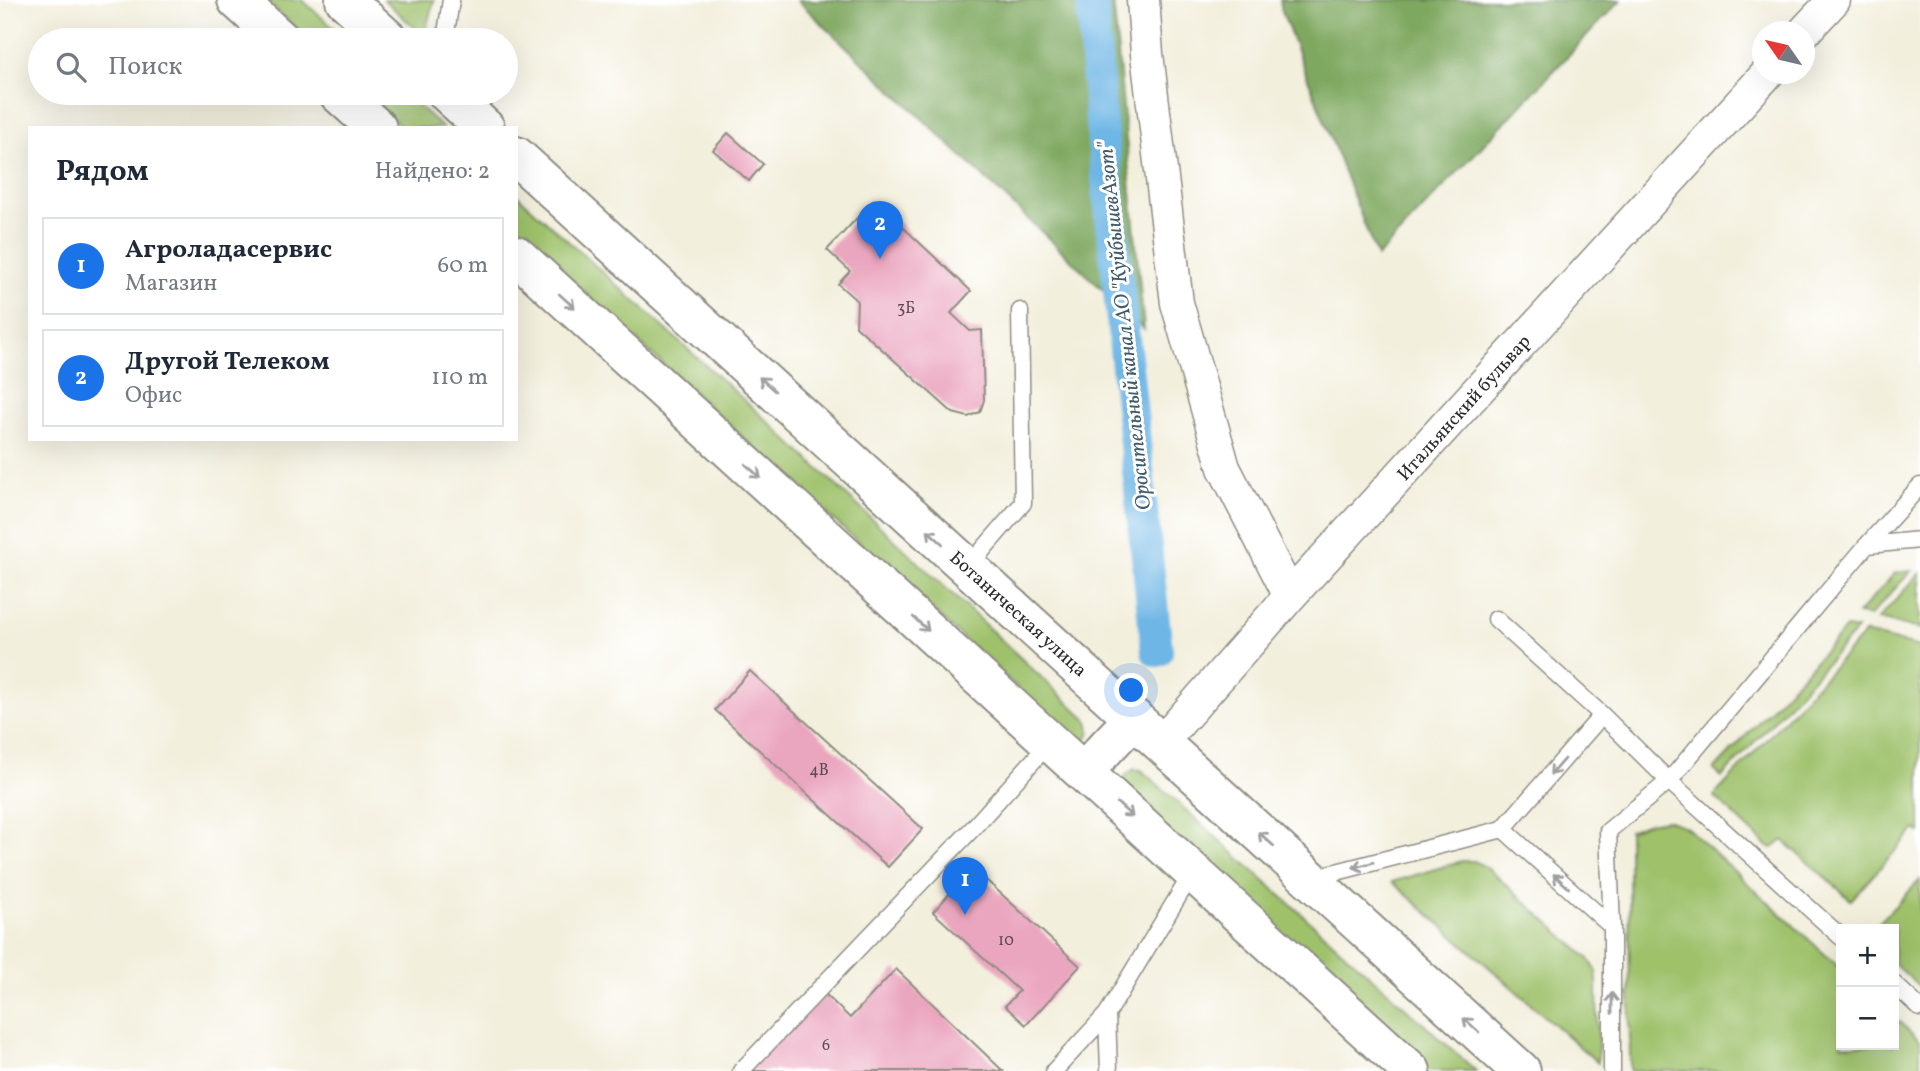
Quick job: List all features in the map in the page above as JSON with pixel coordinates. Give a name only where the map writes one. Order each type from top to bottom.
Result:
[{"type":"main road","points":[[237,0],[268,28]]},
{"type":"main road","points":[[345,0],[376,28]]},
{"type":"main road","points":[[351,105],[375,126]]},
{"type":"main road","points":[[459,105],[483,126]]},
{"type":"main road","name":"Ботаническая улица","points":[[518,158],[1521,1071]]},
{"type":"main road","points":[[518,257],[1411,1071]]},
{"type":"main road","points":[[1083,772],[1147,730]]},
{"type":"street","points":[[1143,0],[1177,303],[1224,468],[1290,596]]},
{"type":"street","points":[[1814,21],[1834,0]]},
{"type":"street","name":"Итальянский бульвар","points":[[1147,730],[1290,596],[1758,84]]},
{"type":"lane","points":[[447,28],[451,0]]},
{"type":"lane","points":[[968,567],[1023,503],[1020,311]]},
{"type":"lane","points":[[1612,1071],[1612,927],[1608,831],[1669,781],[1867,545],[1920,486]]},
{"type":"lane","points":[[1867,545],[1920,540]]},
{"type":"lane","points":[[1496,619],[1836,932]]},
{"type":"lane","points":[[1310,879],[1503,829],[1602,715]]},
{"type":"lane","points":[[741,1071],[973,828],[1050,742]]},
{"type":"lane","points":[[1503,829],[1612,927]]},
{"type":"lane","points":[[1054,1071],[1107,1014],[1193,872]]},
{"type":"lane","points":[[1897,987],[1920,1008]]},
{"type":"lane","points":[[1107,1014],[1109,1071]]},
{"type":"green space","points":[[265,0],[302,0],[334,28],[296,28]]},
{"type":"green space","points":[[384,0],[434,0],[426,28],[415,28]]},
{"type":"green space","points":[[797,0],[1113,0],[1144,329]]},
{"type":"green space","points":[[1280,0],[1621,0],[1377,257],[1282,12]]},
{"type":"green space","points":[[379,105],[417,105],[441,126],[401,126]]},
{"type":"green space","points":[[518,196],[764,418],[1088,721],[1090,732],[1080,745],[518,232]]},
{"type":"green space","points":[[1911,571],[1870,616],[1858,614],[1895,573]]},
{"type":"green space","points":[[1920,573],[1920,629],[1878,619]]},
{"type":"green space","points":[[1846,628],[1857,630],[1722,777],[1714,770]]},
{"type":"green space","points":[[1865,633],[1920,647],[1920,833],[1915,829],[1851,900],[1783,840],[1773,848],[1767,846],[1714,796]]},
{"type":"green space","points":[[1134,769],[1141,770],[1148,776],[1476,1071],[1430,1071],[1134,801],[1123,783],[1125,776]]},
{"type":"green space","points":[[1666,820],[1686,827],[1836,964],[1836,1050],[1899,1050],[1899,1022],[1920,1041],[1920,1071],[1630,1071],[1629,831],[1648,823]]},
{"type":"green space","points":[[1462,861],[1474,861],[1486,867],[1589,959],[1596,970],[1597,981],[1598,1063],[1392,882]]},
{"type":"green space","points":[[1920,880],[1920,987],[1899,968],[1899,924],[1878,924]]},
{"type":"building","points":[[728,133],[763,164],[749,181],[713,150]]},
{"type":"building","points":[[874,200],[971,291],[951,313],[970,331],[982,330],[984,400],[980,412],[968,417],[953,413],[856,326],[857,301],[838,284],[850,271],[827,250]]},
{"type":"building","points":[[750,671],[923,829],[888,867],[715,710]]},
{"type":"building","points":[[973,868],[1080,966],[1026,1025],[1005,1006],[1019,991],[933,912]]},
{"type":"building","points":[[896,969],[1003,1071],[749,1071],[824,993],[850,1018]]},
{"type":"waterway","name":"Оросительный канал АО \"КуйбышевАзот\"","points":[[1092,0],[1100,112],[1157,651]]},
{"type":"place","name":"Другой Телеком","points":[[880,259]]},
{"type":"place","name":"Агроладасервис","points":[[965,915]]}]
